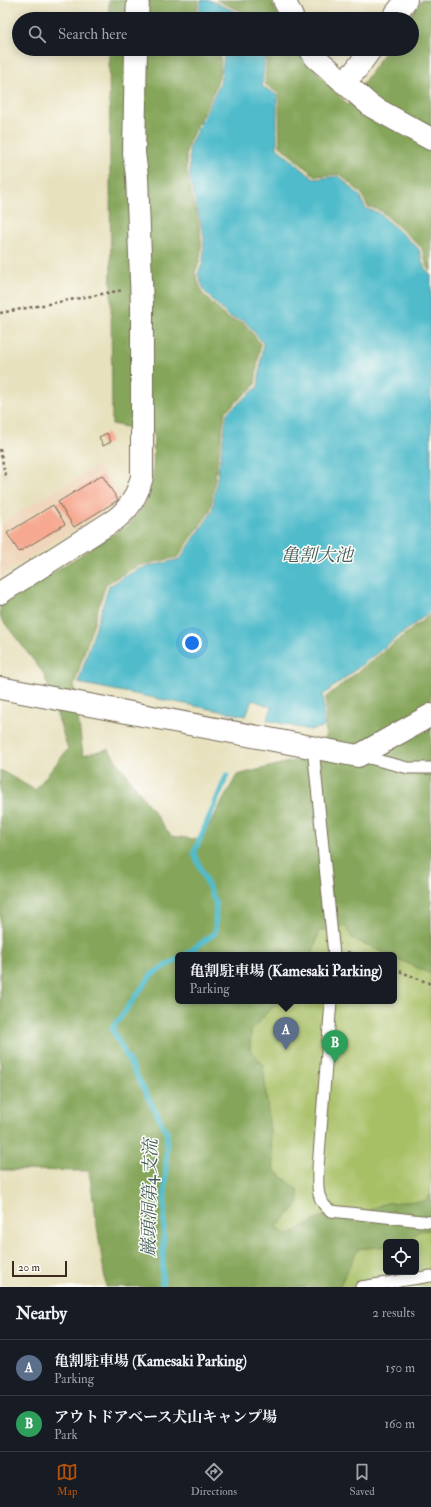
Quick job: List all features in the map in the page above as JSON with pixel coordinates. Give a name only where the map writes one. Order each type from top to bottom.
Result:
[{"type":"street","points":[[137,12],[138,0]]},
{"type":"street","points":[[284,0],[290,12]]},
{"type":"street","points":[[397,12],[406,0]]},
{"type":"street","points":[[0,593],[128,510],[137,495],[142,477],[142,315],[137,176],[134,153],[136,56]]},
{"type":"street","points":[[315,56],[371,106],[431,139]]},
{"type":"street","points":[[344,82],[355,71],[365,56]]},
{"type":"street","points":[[0,688],[358,756],[431,715]]},
{"type":"lane","points":[[313,748],[334,952]]},
{"type":"lane","points":[[358,756],[408,768],[431,768]]},
{"type":"lane","points":[[331,1004],[318,1168],[318,1191],[321,1202],[331,1210],[431,1222]]},
{"type":"lane","points":[[361,1287],[431,1276]]},
{"type":"path","points":[[0,313],[124,290],[140,283]]},
{"type":"path","points":[[0,450],[6,479]]},
{"type":"path","points":[[397,970],[431,984]]},
{"type":"shaded area","points":[[98,465],[124,499],[0,576],[0,524]]},
{"type":"green space","points":[[109,0],[199,0],[197,12],[109,12]]},
{"type":"green space","points":[[216,0],[271,0],[277,12],[242,12]]},
{"type":"green space","points":[[422,0],[431,0],[431,271],[427,266],[422,248],[381,211],[367,206],[362,194],[340,174],[315,176],[280,146],[279,94],[265,84],[267,56],[302,56],[348,105],[382,56],[419,56],[419,12],[413,12]]},
{"type":"green space","points":[[109,56],[219,56],[220,68],[218,79],[187,147],[186,163],[188,179],[199,226],[201,242],[200,257],[195,272],[202,293],[228,319],[244,323],[260,343],[255,385],[225,412],[210,511],[178,557],[137,566],[106,584],[74,685],[83,755],[108,749],[171,836],[201,840],[237,775],[325,753],[326,697],[431,614],[431,974],[397,958],[397,952],[382,952],[352,938],[345,926],[319,931],[313,952],[175,952],[175,1004],[277,1004],[267,1012],[251,1031],[250,1049],[263,1065],[274,1170],[298,1190],[299,1203],[276,1228],[288,1235],[323,1216],[348,1219],[386,1203],[424,1201],[431,1195],[431,1230],[419,1231],[412,1239],[383,1239],[383,1246],[358,1249],[339,1287],[106,1287],[89,1171],[0,1170],[0,770],[35,790],[68,749],[44,674],[0,617],[0,606],[128,525],[145,505],[153,475],[154,433],[112,424]]},
{"type":"green space","points":[[431,884],[431,1287],[236,1287],[240,1004],[397,1004],[397,952],[248,952]]},
{"type":"water","points":[[201,0],[209,0],[237,12],[199,12]]},
{"type":"water","name":"亀割大池","points":[[224,56],[264,56],[262,86],[277,95],[277,148],[314,179],[339,176],[360,196],[365,208],[379,213],[419,249],[424,267],[431,275],[431,611],[323,695],[324,727],[309,730],[267,720],[272,707],[252,700],[246,716],[78,683],[109,586],[138,569],[180,559],[212,512],[227,413],[258,387],[263,343],[245,321],[229,317],[204,291],[198,273],[203,263],[204,237],[190,179],[189,147],[220,83]]},
{"type":"building","points":[[107,433],[111,442],[103,446],[99,437]]},
{"type":"building","points":[[102,475],[118,500],[74,527],[58,502]]},
{"type":"building","points":[[53,505],[65,524],[19,552],[7,533]]},
{"type":"waterway","name":"巌頭洞第4支流","points":[[189,952],[215,933],[216,904],[194,853],[227,775]]},
{"type":"waterway","name":"巌頭洞第4支流","points":[[162,1287],[167,1133],[112,1029],[152,974],[175,961]]},
{"type":"place","name":"亀割駐車場 (Kamesaki Parking)","points":[[286,1050]]},
{"type":"place","name":"アウトドアベース犬山キャンプ場","points":[[335,1063]]}]
